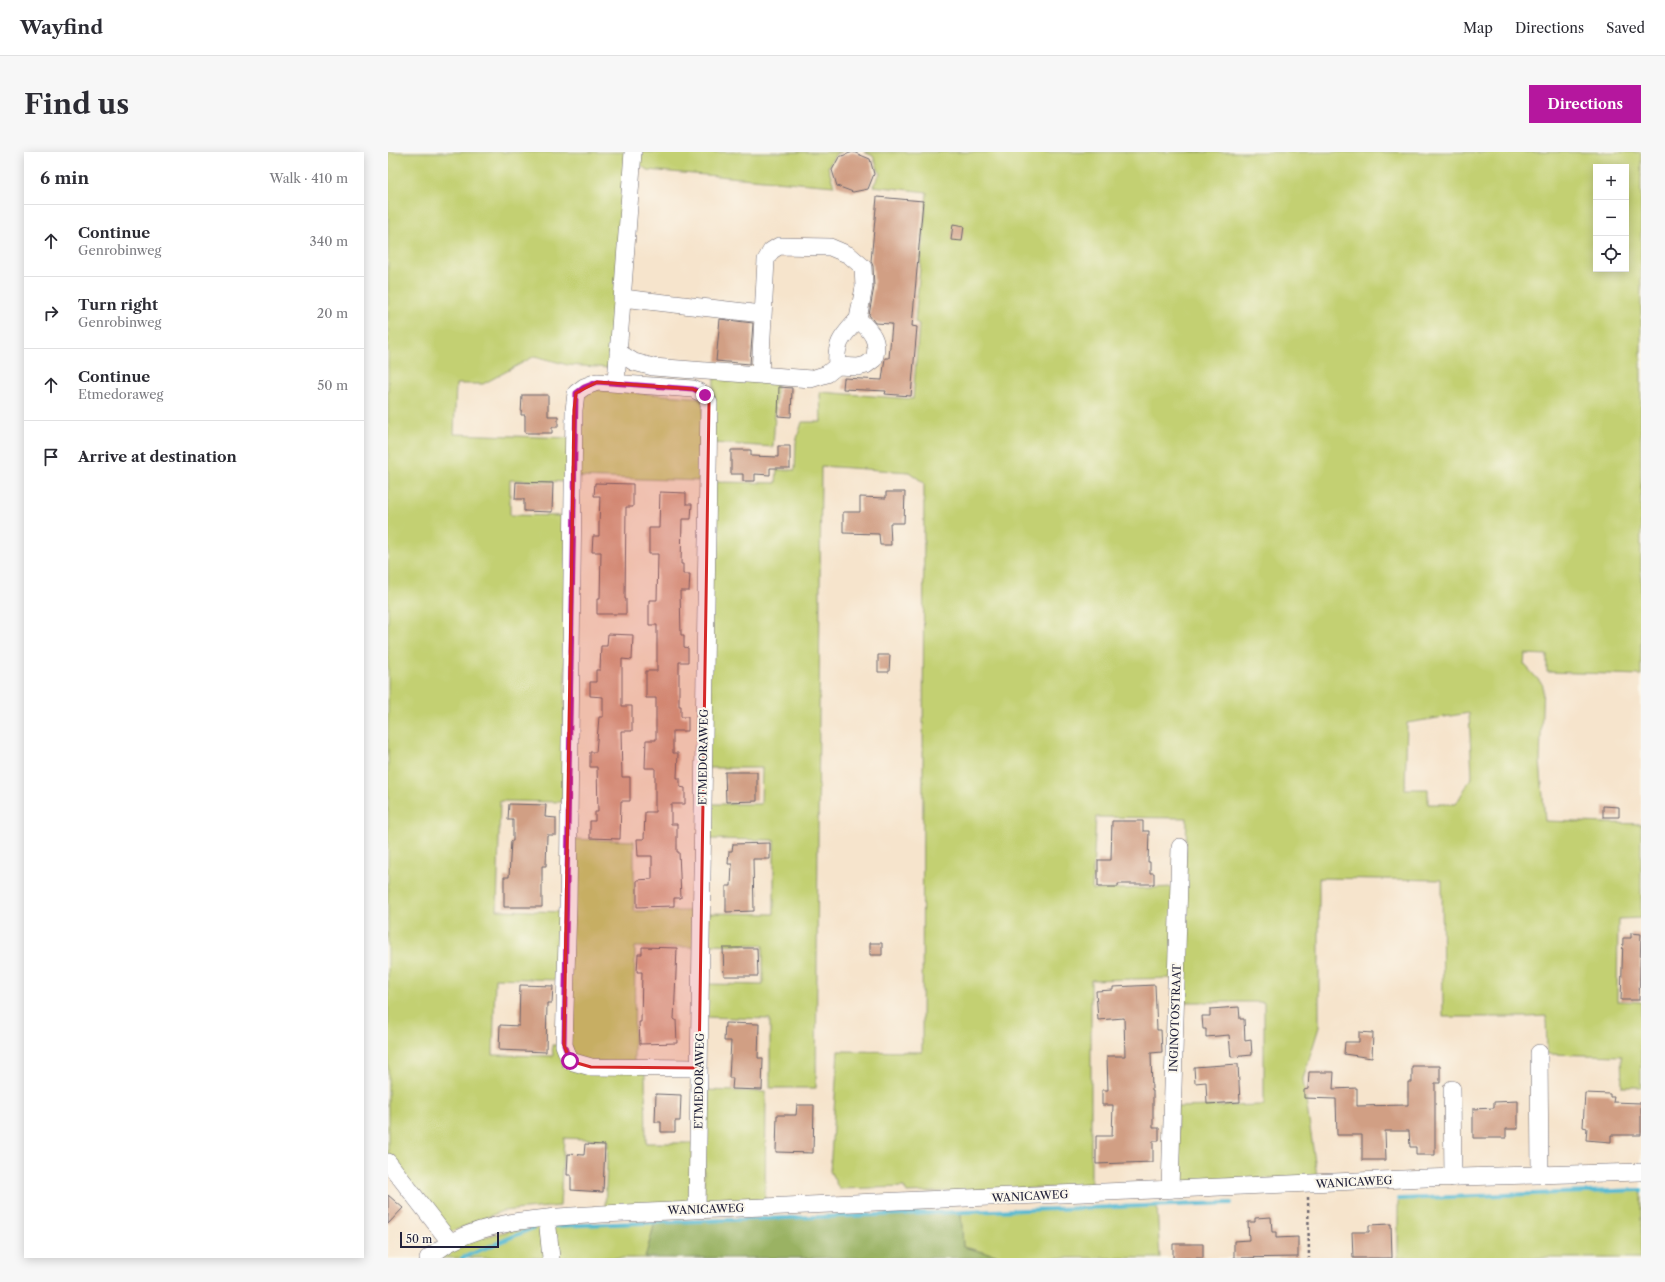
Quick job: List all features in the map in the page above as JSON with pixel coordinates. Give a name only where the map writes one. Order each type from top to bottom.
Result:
[{"type":"street","points":[[617,368],[633,152]]},
{"type":"street","points":[[760,374],[766,260],[771,251],[779,246],[794,245],[830,247],[849,255],[863,267],[864,287],[858,318],[839,343],[836,354],[837,366]]},
{"type":"street","points":[[622,298],[762,314]]},
{"type":"street","points":[[699,1068],[591,1067],[570,1061],[564,1045],[568,905],[574,410],[576,393],[584,387],[597,382],[617,368],[634,362],[653,367],[811,379],[827,374],[837,366],[858,367],[866,365],[874,359],[877,344],[870,329],[858,318]]},
{"type":"street","name":"ETMEDORAWEG","points":[[617,368],[693,389],[705,395],[710,403],[702,756],[697,1210]]},
{"type":"street","name":"INGINOTOSTRAAT","points":[[1170,1190],[1180,846]]},
{"type":"street","points":[[1539,1053],[1540,1175]]},
{"type":"street","points":[[1452,1090],[1453,1178]]},
{"type":"street","points":[[388,1162],[450,1242]]},
{"type":"street","name":"WANICAWEG","points":[[428,1258],[450,1242],[477,1231],[508,1222],[547,1218],[697,1210],[1308,1184],[1641,1172]]},
{"type":"street","points":[[547,1218],[551,1258]]},
{"type":"path","points":[[1308,1184],[1309,1258]]},
{"type":"highlighted area","points":[[597,382],[693,389],[705,395],[709,403],[699,1068],[591,1067],[570,1061],[564,1045],[574,410],[576,393]]},
{"type":"green space","points":[[388,152],[628,152],[612,368],[568,365],[535,356],[483,384],[456,384],[454,434],[571,438],[570,482],[510,480],[510,515],[568,516],[563,802],[500,801],[497,910],[563,912],[560,980],[495,978],[493,1055],[553,1056],[552,1045],[562,1045],[567,1062],[645,1071],[646,1143],[693,1143],[692,1196],[688,1202],[605,1209],[608,1140],[564,1138],[560,1206],[502,1211],[451,1232],[388,1158]]},
{"type":"green space","points":[[638,152],[842,152],[836,154],[828,167],[834,186],[647,170],[639,164]]},
{"type":"green space","points":[[864,152],[1641,152],[1641,675],[1547,672],[1547,655],[1525,654],[1524,664],[1543,685],[1540,761],[1545,821],[1641,824],[1641,918],[1618,919],[1617,1001],[1641,1002],[1641,1087],[1622,1087],[1621,1056],[1547,1054],[1546,1016],[1443,1017],[1442,880],[1319,878],[1319,1027],[1303,1079],[1317,1176],[1178,1182],[1177,1107],[1264,1105],[1264,1002],[1181,1002],[1187,818],[1096,817],[1092,890],[1175,887],[1174,978],[1091,980],[1091,1186],[907,1193],[904,1187],[839,1189],[830,1171],[838,1051],[922,1052],[924,483],[909,472],[821,466],[816,1088],[770,1088],[770,1019],[704,1017],[704,984],[763,985],[763,945],[706,944],[705,913],[774,914],[774,840],[705,839],[706,804],[761,804],[762,768],[707,768],[712,482],[776,483],[777,470],[795,470],[796,442],[802,422],[821,422],[820,392],[913,399],[919,324],[915,322],[927,192],[873,186],[880,174],[873,156]],"holes":[[[1469,713],[1472,776],[1456,804],[1428,804],[1428,789],[1405,789],[1407,723]]]},
{"type":"green space","points":[[714,375],[777,382],[773,447],[713,443]]},
{"type":"green space","points":[[587,389],[703,398],[704,481],[577,477],[577,407]]},
{"type":"green space","points":[[572,839],[634,841],[634,911],[698,911],[697,947],[635,947],[634,1063],[589,1063],[575,1056],[568,1042]]},
{"type":"green space","points":[[704,1090],[766,1092],[765,1202],[710,1204],[704,1199]]},
{"type":"green space","points":[[1641,1190],[1641,1258],[1398,1258],[1398,1199]]},
{"type":"green space","points":[[1157,1206],[1160,1258],[1008,1258],[963,1247],[961,1212]]},
{"type":"green space","points":[[961,1212],[963,1247],[1008,1258],[645,1258],[655,1222]]},
{"type":"green space","points":[[655,1222],[645,1258],[555,1258],[553,1226]]},
{"type":"green space","points":[[536,1224],[543,1231],[549,1258],[436,1258],[456,1244]]},
{"type":"building","points":[[853,152],[870,159],[874,174],[868,189],[853,192],[837,186],[832,170],[839,157]]},
{"type":"building","points":[[877,197],[923,201],[912,326],[917,327],[911,396],[885,394],[886,391],[843,389],[844,378],[882,380],[885,358],[889,358],[892,324],[875,323],[869,315],[874,287],[873,266],[871,261]]},
{"type":"building","points":[[953,224],[964,226],[962,241],[951,240]]},
{"type":"building","points":[[720,319],[753,323],[750,364],[716,361]]},
{"type":"building","points":[[779,387],[792,388],[791,417],[778,416]]},
{"type":"building","points":[[522,395],[548,395],[548,416],[558,416],[558,427],[552,427],[552,433],[525,433],[525,415],[521,415]]},
{"type":"building","points":[[778,446],[790,446],[790,468],[770,468],[770,475],[755,474],[755,481],[743,481],[743,474],[731,474],[731,450],[751,450],[751,456],[778,457]]},
{"type":"building","points":[[516,482],[553,483],[552,512],[524,511],[524,499],[515,499]]},
{"type":"building","points":[[595,483],[633,484],[633,507],[626,507],[626,614],[597,614],[597,599],[600,599],[601,552],[592,552],[593,536],[599,536],[600,496],[594,496]]},
{"type":"building","points":[[660,492],[686,493],[686,504],[692,504],[691,519],[682,519],[681,564],[683,564],[683,574],[690,574],[689,591],[680,591],[681,635],[684,635],[684,647],[688,648],[688,662],[679,662],[679,706],[681,706],[681,717],[688,717],[688,731],[673,731],[673,753],[678,753],[677,778],[680,778],[680,787],[685,788],[685,804],[671,804],[671,824],[677,824],[677,852],[679,852],[681,898],[674,898],[674,906],[637,907],[637,880],[652,879],[652,856],[638,856],[637,839],[644,839],[645,812],[655,812],[655,768],[645,768],[646,740],[656,740],[656,698],[646,698],[646,671],[657,671],[657,625],[649,625],[649,600],[657,600],[658,554],[649,554],[649,528],[659,528]]},
{"type":"building","points":[[886,492],[905,492],[904,523],[890,523],[891,545],[880,545],[879,534],[843,533],[843,512],[860,512],[860,497],[886,498]]},
{"type":"building","points":[[608,634],[633,635],[632,660],[622,659],[622,706],[632,706],[632,731],[621,731],[622,777],[630,777],[630,801],[621,801],[620,839],[590,838],[590,821],[595,821],[595,812],[598,812],[597,767],[590,767],[590,752],[596,752],[599,717],[603,717],[603,697],[590,696],[590,682],[596,682],[596,670],[600,670],[601,646],[607,646]]},
{"type":"building","points":[[878,655],[890,655],[889,672],[878,672]]},
{"type":"building","points":[[725,772],[757,772],[757,801],[726,802]]},
{"type":"building","points":[[509,804],[546,805],[545,817],[556,818],[556,835],[547,835],[546,866],[542,866],[542,907],[504,907],[504,877],[509,877],[511,841],[513,841],[513,820],[508,820]]},
{"type":"building","points":[[1603,806],[1619,807],[1619,817],[1603,817]]},
{"type":"building","points":[[1112,821],[1143,821],[1143,831],[1149,831],[1148,862],[1150,862],[1150,873],[1154,873],[1154,884],[1118,884],[1118,887],[1098,887],[1098,860],[1111,860]]},
{"type":"building","points":[[770,843],[770,859],[753,859],[754,911],[726,912],[726,886],[731,886],[732,864],[728,864],[729,851],[732,851],[733,844]]},
{"type":"building","points":[[1631,933],[1641,934],[1639,1000],[1621,1000],[1623,938],[1631,938]]},
{"type":"building","points":[[870,943],[882,943],[882,955],[870,955]]},
{"type":"building","points":[[642,947],[677,948],[674,1020],[676,1020],[677,1043],[640,1044],[639,1022],[641,1022],[642,972],[637,972],[638,954],[642,954]]},
{"type":"building","points":[[723,948],[757,948],[758,976],[724,976]]},
{"type":"building","points":[[520,985],[553,986],[552,1003],[547,1003],[546,1052],[499,1050],[500,1025],[519,1026]]},
{"type":"building","points":[[1155,985],[1157,1030],[1161,1030],[1162,1052],[1151,1053],[1153,1128],[1159,1128],[1159,1141],[1153,1141],[1153,1162],[1096,1164],[1096,1136],[1112,1136],[1113,1105],[1102,1105],[1102,1090],[1108,1090],[1107,1056],[1125,1056],[1124,1018],[1098,1020],[1096,991],[1113,990],[1113,987]]},
{"type":"building","points":[[1239,1007],[1240,1019],[1244,1019],[1245,1041],[1251,1040],[1252,1055],[1231,1057],[1229,1035],[1206,1037],[1206,1029],[1203,1029],[1202,1016],[1210,1016],[1210,1009]]},
{"type":"building","points":[[725,1023],[759,1024],[758,1058],[763,1058],[762,1090],[732,1089],[733,1078],[729,1078],[731,1041],[724,1041]]},
{"type":"building","points":[[1359,1032],[1373,1033],[1372,1058],[1344,1054],[1345,1042],[1359,1042]]},
{"type":"building","points":[[1238,1064],[1240,1102],[1207,1104],[1206,1082],[1195,1083],[1194,1067]]},
{"type":"building","points":[[1412,1066],[1440,1066],[1440,1083],[1435,1083],[1435,1155],[1416,1155],[1416,1147],[1410,1147],[1409,1131],[1385,1131],[1386,1160],[1362,1160],[1362,1135],[1337,1135],[1336,1099],[1304,1098],[1304,1090],[1308,1089],[1309,1072],[1334,1072],[1333,1089],[1357,1088],[1357,1106],[1408,1105],[1408,1082],[1412,1082]]},
{"type":"building","points":[[1585,1093],[1610,1094],[1610,1097],[1614,1097],[1613,1102],[1641,1103],[1641,1135],[1611,1135],[1611,1142],[1586,1140],[1587,1128],[1583,1127]]},
{"type":"building","points":[[656,1094],[681,1095],[680,1121],[675,1121],[675,1132],[661,1132],[661,1122],[655,1122]]},
{"type":"building","points":[[1518,1101],[1518,1129],[1506,1129],[1506,1138],[1473,1138],[1473,1109],[1494,1108],[1494,1102]]},
{"type":"building","points":[[797,1105],[814,1105],[813,1153],[776,1152],[777,1115],[796,1115]]},
{"type":"building","points":[[585,1144],[605,1145],[603,1192],[571,1190],[571,1175],[567,1175],[568,1154],[584,1155]]},
{"type":"building","points":[[388,1195],[403,1208],[388,1224]]},
{"type":"building","points":[[1271,1217],[1272,1232],[1276,1232],[1276,1238],[1298,1237],[1298,1257],[1234,1258],[1234,1241],[1249,1240],[1248,1222],[1255,1222],[1255,1218]]},
{"type":"building","points":[[1391,1224],[1392,1258],[1353,1258],[1352,1232],[1369,1232],[1369,1225]]},
{"type":"building","points":[[1173,1244],[1203,1244],[1203,1258],[1173,1258]]},
{"type":"waterway","points":[[1398,1199],[1641,1190]]},
{"type":"waterway","points":[[553,1226],[1231,1203]]},
{"type":"waterway","points":[[462,1258],[533,1228]]},
{"type":"route","points":[[570,1061],[564,1045],[568,905],[574,410],[576,393],[584,387],[597,382],[616,382],[693,389],[705,395]]}]
